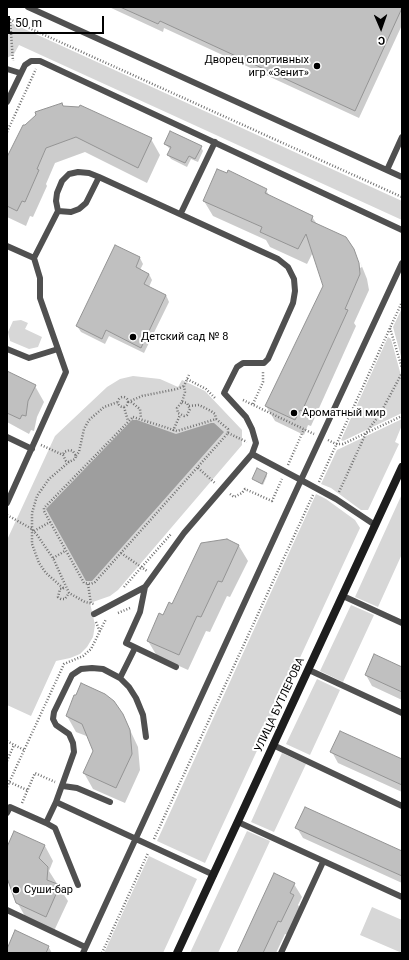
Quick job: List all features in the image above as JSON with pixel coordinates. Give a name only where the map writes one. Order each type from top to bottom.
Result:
[{"type":"street","name":"УЛИЦА БУТЛЕРОВА","points":[[177,953],[402,467]]},
{"type":"lane","points":[[28,7],[402,177]]},
{"type":"lane","points":[[7,102],[25,65],[31,61],[40,61],[402,230]]},
{"type":"lane","points":[[7,68],[20,73]]},
{"type":"lane","points":[[387,170],[402,137]]},
{"type":"lane","points":[[180,213],[214,142]]},
{"type":"lane","points":[[7,503],[66,372],[40,298],[40,278],[34,258],[58,211],[56,193],[62,180],[69,174],[78,172],[98,177],[180,213],[278,259],[288,267],[294,279],[295,291],[293,304],[268,359],[264,364],[243,363],[237,367],[224,393],[246,417],[252,429],[256,443],[252,454],[184,533],[145,587],[140,612],[126,643],[176,667]]},
{"type":"lane","points":[[58,211],[71,212],[80,209],[86,203],[98,177]]},
{"type":"lane","points":[[7,246],[34,258]]},
{"type":"lane","points":[[83,953],[320,437],[402,263]]},
{"type":"lane","points":[[7,349],[29,358],[58,349]]},
{"type":"lane","points":[[7,438],[32,449]]},
{"type":"lane","points":[[252,454],[336,499],[375,525]]},
{"type":"lane","points":[[94,614],[145,587]]},
{"type":"lane","points":[[343,596],[402,623]]},
{"type":"lane","points":[[120,678],[135,648]]},
{"type":"lane","points":[[46,823],[63,786],[74,752],[73,743],[69,734],[56,725],[53,719],[54,712],[72,675],[81,669],[92,668],[103,670],[120,678],[129,687],[136,698],[143,715],[146,736]]},
{"type":"lane","points":[[309,670],[402,713]]},
{"type":"lane","points":[[273,745],[402,806]]},
{"type":"lane","points":[[63,786],[78,788],[110,802]]},
{"type":"lane","points":[[56,802],[214,875]]},
{"type":"lane","points":[[7,813],[10,807],[55,828],[78,885]]},
{"type":"lane","points":[[238,822],[402,898]]},
{"type":"lane","points":[[281,953],[323,862]]},
{"type":"lane","points":[[7,910],[86,947]]},
{"type":"path","points":[[8,18],[14,70]]},
{"type":"path","points":[[8,18],[402,197]]},
{"type":"path","points":[[7,132],[40,61]]},
{"type":"path","points":[[102,953],[402,302]]},
{"type":"path","points":[[390,328],[402,368]]},
{"type":"path","points":[[253,404],[263,382],[264,364]]},
{"type":"path","points":[[336,499],[366,433],[380,414],[402,372]]},
{"type":"path","points":[[173,430],[180,415],[177,408],[182,402],[185,392],[184,386],[189,375]]},
{"type":"path","points":[[187,379],[206,389],[218,400],[224,393]]},
{"type":"path","points":[[124,407],[129,402],[142,396],[177,389],[184,386]]},
{"type":"path","points":[[96,604],[85,602],[69,593],[46,573],[39,564],[32,544],[32,513],[37,496],[49,479],[69,462],[72,462],[79,452],[84,429],[89,420],[104,407],[118,402],[122,397],[140,408],[141,418]]},
{"type":"path","points":[[241,398],[336,444],[343,444],[402,416]]},
{"type":"path","points":[[118,402],[121,407],[124,407],[128,421]]},
{"type":"path","points":[[182,402],[189,406],[199,405],[211,411],[215,414],[216,419],[228,429],[228,433],[246,441],[256,443]]},
{"type":"path","points":[[180,415],[184,416],[189,412],[189,406]]},
{"type":"path","points":[[216,419],[180,430],[173,430],[141,418],[133,417],[45,505],[44,511],[82,581],[88,584],[94,582],[228,433]]},
{"type":"path","points":[[198,468],[222,489],[234,497],[242,493],[245,488],[272,501],[304,429]]},
{"type":"path","points":[[244,447],[246,441],[245,435]]},
{"type":"path","points":[[35,442],[63,455],[63,458],[69,462]]},
{"type":"path","points":[[63,455],[64,452],[70,450],[73,451],[76,456]]},
{"type":"path","points":[[210,488],[219,478]]},
{"type":"path","points":[[7,515],[33,530],[53,558],[65,588]]},
{"type":"path","points":[[33,530],[50,522]]},
{"type":"path","points":[[119,592],[175,528]]},
{"type":"path","points":[[53,558],[65,551]]},
{"type":"path","points":[[121,553],[141,568],[154,574]]},
{"type":"path","points":[[65,588],[58,593],[61,599],[65,599],[69,593]]},
{"type":"path","points":[[7,741],[24,750]]},
{"type":"path","points":[[7,761],[14,745]]},
{"type":"path","points":[[18,810],[35,773],[63,786]]},
{"type":"path","points":[[7,781],[27,790]]},
{"type":"shaded area","points":[[7,21],[402,201],[402,220],[19,45],[14,54],[7,58]]},
{"type":"shaded area","points":[[402,308],[402,360],[393,327]]},
{"type":"shaded area","points":[[21,320],[28,323],[25,329],[42,337],[38,347],[29,349],[10,341],[8,332],[13,321]]},
{"type":"shaded area","points":[[388,337],[391,339],[402,379],[402,413],[343,441],[341,440]]},
{"type":"shaded area","points":[[133,376],[160,379],[178,387],[182,380],[205,391],[242,430],[242,445],[118,590],[110,596],[90,603],[95,625],[93,637],[87,647],[80,654],[56,661],[31,716],[7,705],[7,540],[55,436],[107,387],[120,379]]},
{"type":"shaded area","points":[[402,419],[402,425],[395,442],[399,444],[368,510],[361,510],[331,488],[321,484],[337,450]]},
{"type":"shaded area","points":[[132,420],[137,420],[176,434],[211,423],[214,423],[224,432],[92,581],[86,581],[46,509]]},
{"type":"shaded area","points":[[316,494],[326,499],[355,520],[360,528],[205,863],[157,841]]},
{"type":"shaded area","points":[[402,494],[402,554],[378,607],[355,597]]},
{"type":"shaded area","points":[[351,605],[374,615],[343,682],[320,671]]},
{"type":"shaded area","points":[[317,679],[340,690],[310,755],[286,744]]},
{"type":"shaded area","points":[[282,753],[306,764],[274,832],[251,822]]},
{"type":"shaded area","points":[[247,831],[270,841],[218,953],[190,953]]},
{"type":"shaded area","points":[[149,856],[197,879],[163,953],[104,953]]},
{"type":"shaded area","points":[[372,907],[402,920],[402,953],[360,935]]},
{"type":"building","name":"Дворец спортивных игр «Зенит»","points":[[120,7],[402,8],[355,111],[160,21],[158,24]]},
{"type":"building","points":[[62,103],[63,106],[79,107],[80,105],[152,138],[138,168],[76,137],[46,148],[37,169],[39,170],[25,202],[22,201],[17,211],[7,206],[7,157],[23,125],[25,125],[36,115],[35,112]]},
{"type":"building","points":[[170,131],[202,146],[195,159],[189,156],[185,163],[167,155],[171,147],[164,144]]},
{"type":"building","points":[[217,169],[227,173],[228,170],[267,189],[265,193],[313,216],[311,221],[346,237],[354,249],[359,263],[360,274],[345,309],[348,310],[302,411],[300,410],[295,420],[265,406],[323,286],[306,234],[298,249],[260,232],[262,227],[203,201]]},
{"type":"building","points":[[115,245],[140,257],[136,267],[149,274],[144,284],[166,295],[141,348],[106,330],[102,339],[76,326]]},
{"type":"building","points":[[7,371],[36,385],[28,401],[26,416],[22,415],[20,419],[7,413]]},
{"type":"building","points":[[257,468],[267,473],[262,484],[252,479]]},
{"type":"building","points":[[227,539],[239,545],[222,582],[218,581],[201,617],[197,616],[179,655],[147,641],[159,613],[163,615],[169,602],[172,604],[201,543]]},
{"type":"building","points":[[374,654],[402,667],[402,692],[365,675]]},
{"type":"building","points":[[81,683],[105,694],[114,701],[123,714],[130,730],[132,754],[116,788],[83,773],[93,751],[82,724],[66,716],[74,695],[76,695]]},
{"type":"building","points":[[340,731],[402,759],[402,785],[330,752]]},
{"type":"building","points":[[305,807],[402,851],[402,876],[295,828]]},
{"type":"building","points":[[14,831],[45,845],[39,858],[48,867],[47,880],[60,885],[46,917],[16,903],[7,878],[7,847]]},
{"type":"building","points":[[274,873],[295,883],[290,893],[294,895],[281,922],[278,921],[263,953],[237,953]]},
{"type":"building","points":[[15,930],[49,946],[46,953],[7,953],[7,949]]},
{"type":"place","name":"Дворец спортивных игр «Зенит»","points":[[317,66]]},
{"type":"place","name":"Детский сад № 8","points":[[133,337]]},
{"type":"place","name":"Ароматный мир","points":[[294,413]]},
{"type":"place","name":"Суши-бар","points":[[16,890]]}]
